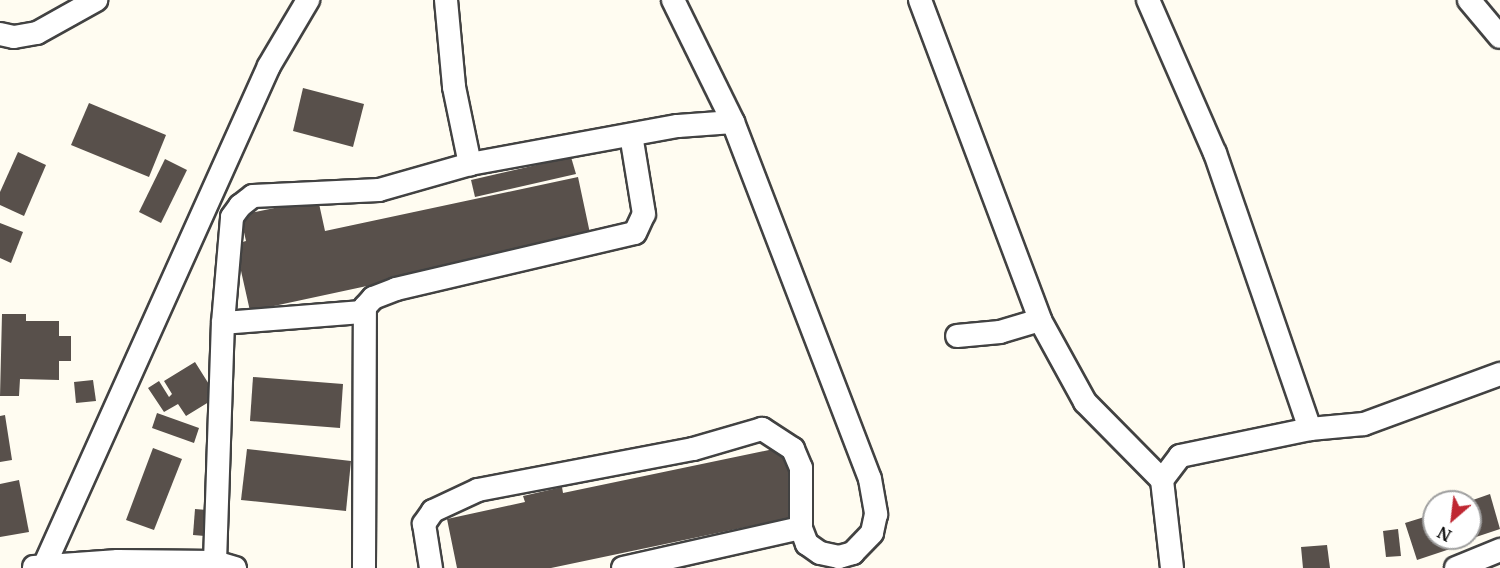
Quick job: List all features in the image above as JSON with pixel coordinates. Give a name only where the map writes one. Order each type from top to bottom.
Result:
[{"type":"street","points":[[0,34],[14,37],[37,33],[96,0]]},
{"type":"street","points":[[308,0],[269,66],[37,566],[225,565],[223,323],[232,217],[253,196],[379,190],[470,164],[678,126],[733,122]]},
{"type":"street","points":[[447,0],[454,87],[470,164]]},
{"type":"street","points":[[431,568],[424,524],[433,511],[478,490],[693,449],[762,429],[793,449],[801,468],[801,528],[813,549],[839,557],[863,545],[872,533],[876,514],[870,479],[733,122],[673,0]]},
{"type":"street","points":[[920,0],[1040,320],[1085,402],[1162,480],[1172,568]]},
{"type":"street","points":[[1148,0],[1215,153],[1310,429]]},
{"type":"street","points":[[1469,0],[1500,37]]},
{"type":"street","points":[[364,568],[364,312],[373,298],[396,289],[635,233],[644,214],[630,135]]},
{"type":"street","points":[[223,323],[364,312]]},
{"type":"street","points":[[957,336],[1000,332],[1040,320]]},
{"type":"street","points":[[1162,480],[1180,456],[1310,429],[1364,424],[1500,374]]},
{"type":"street","points":[[623,568],[801,528]]},
{"type":"street","points":[[1456,568],[1500,550]]},
{"type":"building","points":[[303,88],[364,104],[353,147],[293,131]]},
{"type":"building","points":[[89,103],[166,135],[149,177],[71,145]]},
{"type":"building","points":[[18,152],[46,165],[24,216],[0,205],[0,192]]},
{"type":"building","points":[[571,157],[576,174],[475,197],[471,180]]},
{"type":"building","points":[[165,159],[187,170],[161,223],[139,212]]},
{"type":"building","points":[[578,177],[591,238],[250,311],[235,244],[246,241],[240,215],[318,199],[325,231]]},
{"type":"building","points":[[0,223],[23,232],[11,263],[0,258]]},
{"type":"building","points":[[2,314],[26,314],[26,321],[59,321],[59,336],[71,336],[71,361],[59,361],[59,380],[20,379],[19,396],[0,396]]},
{"type":"building","points":[[195,362],[217,397],[186,416],[178,404],[164,412],[148,388],[159,381],[169,397],[172,394],[164,381]]},
{"type":"building","points":[[253,377],[343,384],[340,428],[250,421]]},
{"type":"building","points":[[93,380],[96,401],[76,403],[74,382]]},
{"type":"building","points":[[157,413],[199,428],[194,443],[152,428]]},
{"type":"building","points":[[5,415],[12,460],[0,462],[0,416]]},
{"type":"building","points":[[783,447],[798,516],[551,568],[457,568],[447,519],[525,502],[523,496],[562,487],[563,493]]},
{"type":"building","points":[[153,448],[182,459],[154,530],[126,520]]},
{"type":"building","points":[[247,449],[351,461],[346,511],[241,500]]},
{"type":"building","points":[[19,480],[29,532],[0,537],[0,484]]},
{"type":"building","points":[[1490,494],[1500,529],[1482,535],[1482,497]]},
{"type":"building","points":[[195,509],[207,510],[205,536],[193,535]]},
{"type":"building","points":[[1422,518],[1422,550],[1447,550],[1417,560],[1405,523]]},
{"type":"building","points":[[1398,529],[1401,556],[1386,557],[1383,531]]},
{"type":"building","points":[[1327,545],[1330,568],[1303,568],[1301,547]]}]
